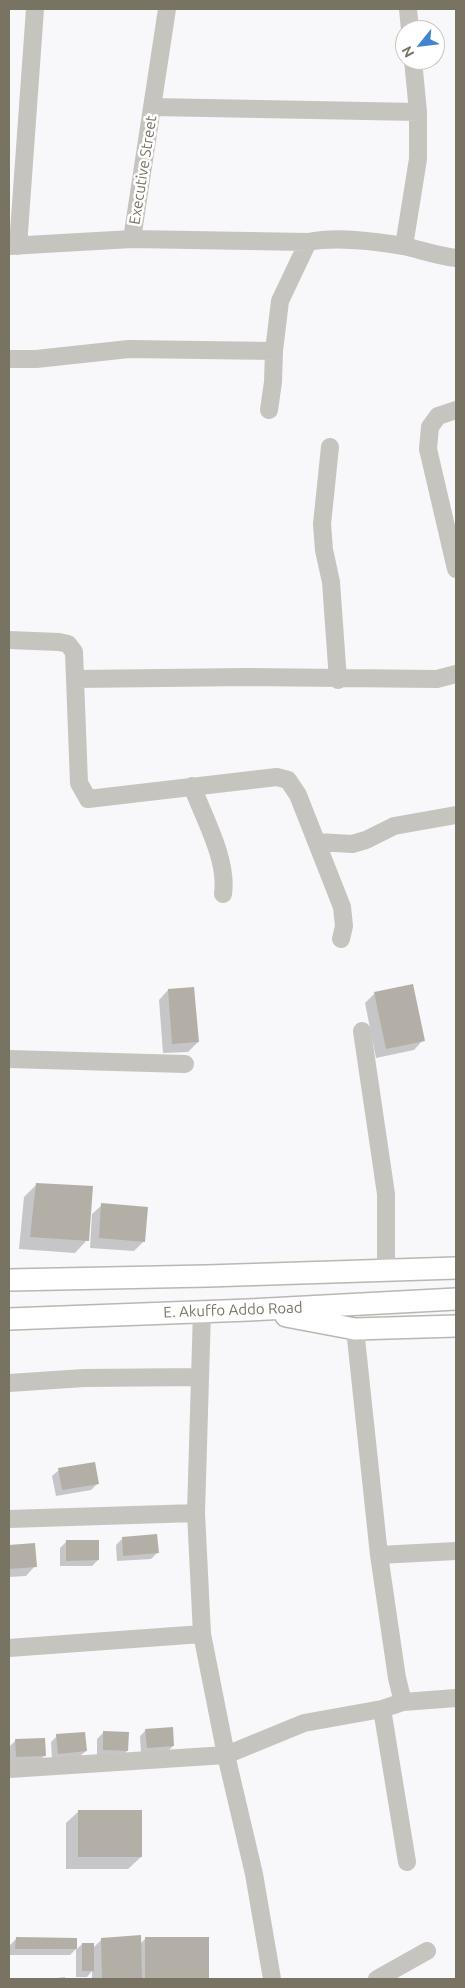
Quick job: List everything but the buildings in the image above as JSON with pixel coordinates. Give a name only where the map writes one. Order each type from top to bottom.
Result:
[{"type":"main road","points":[[9,1280],[456,1268]]},
{"type":"main road","name":"E. Akuffo Addo Road","points":[[9,1319],[249,1310],[456,1299]]},
{"type":"main road","points":[[249,1310],[355,1329],[456,1326]]},
{"type":"street","points":[[13,246],[36,9]]},
{"type":"street","name":"Executive Street","points":[[13,246],[132,238],[167,9]]},
{"type":"street","points":[[404,246],[418,159],[418,112],[414,70]]},
{"type":"street","points":[[153,108],[418,112]]},
{"type":"street","points":[[132,238],[308,242],[334,240],[404,246],[456,258]]},
{"type":"street","points":[[269,410],[280,301],[308,242]]},
{"type":"street","points":[[9,359],[36,359],[129,349],[274,351]]},
{"type":"street","points":[[456,410],[438,416],[430,427],[428,449],[456,569]]},
{"type":"street","points":[[330,447],[322,524],[324,550],[330,582],[338,680]]},
{"type":"street","points":[[9,640],[58,642],[68,644],[74,652],[79,783],[88,799],[277,776],[288,780],[298,795],[342,907],[344,926],[342,939]]},
{"type":"street","points":[[74,679],[248,677],[338,680],[437,679],[456,674]]},
{"type":"street","points":[[192,786],[223,866],[225,882],[222,894]]},
{"type":"street","points":[[317,842],[352,844],[394,826],[456,815]]},
{"type":"street","points":[[362,1031],[386,1194],[386,1271]]},
{"type":"street","points":[[9,1059],[185,1064]]},
{"type":"street","points":[[202,1311],[196,1513],[202,1634],[226,1755],[254,1874],[272,1979]]},
{"type":"street","points":[[355,1329],[379,1555],[397,1678],[403,1702]]},
{"type":"street","points":[[9,1383],[84,1378],[200,1376]]},
{"type":"street","points":[[9,1519],[196,1513]]},
{"type":"street","points":[[379,1555],[456,1551]]},
{"type":"street","points":[[9,1648],[202,1634]]},
{"type":"street","points":[[9,1769],[226,1755],[304,1723],[382,1709],[403,1702],[456,1698]]},
{"type":"street","points":[[382,1709],[407,1862]]},
{"type":"street","points":[[377,1979],[427,1951]]}]
